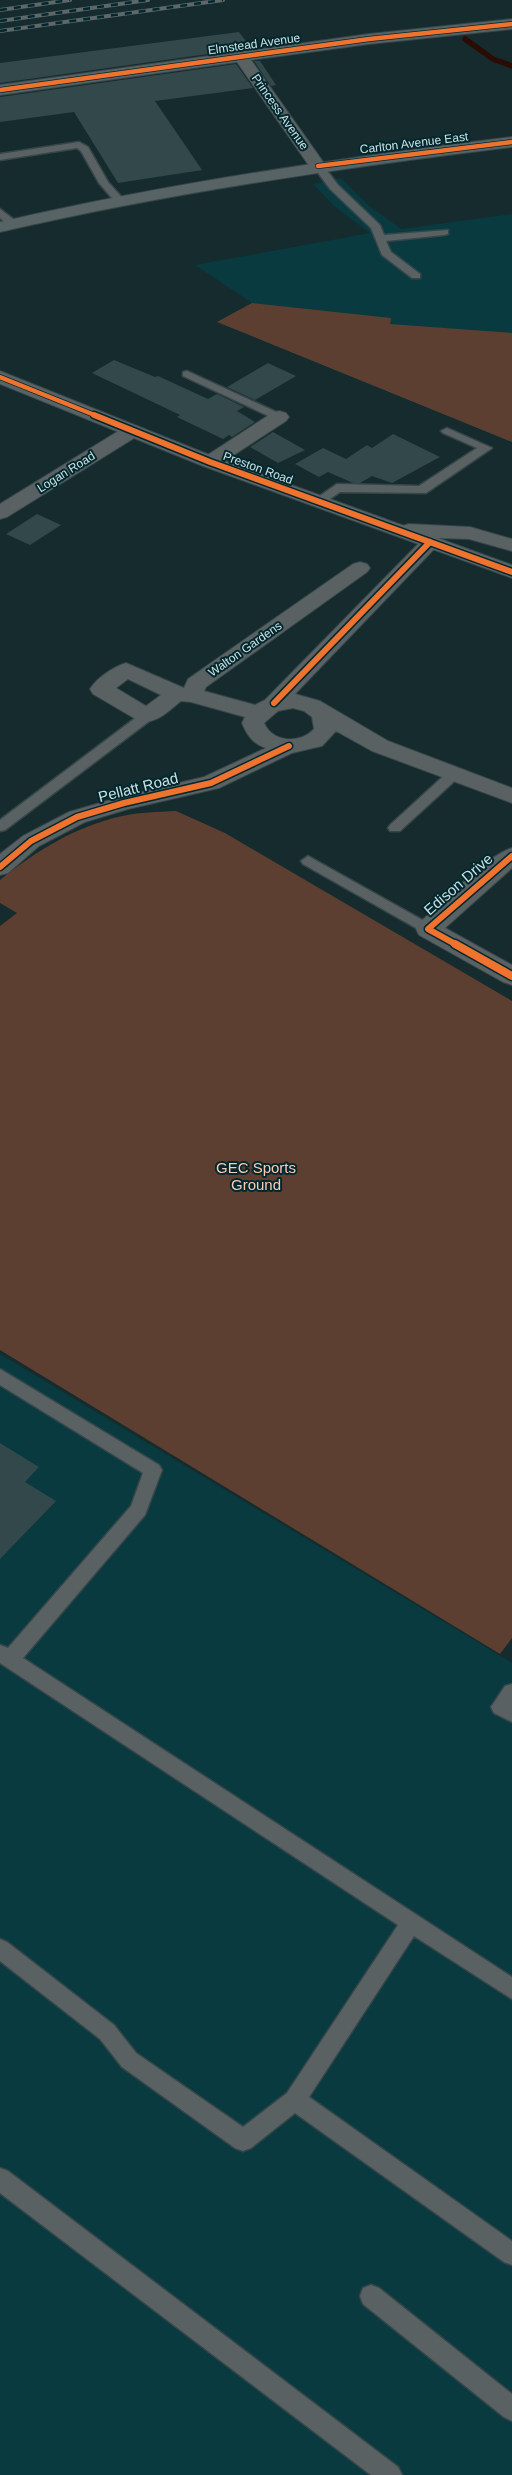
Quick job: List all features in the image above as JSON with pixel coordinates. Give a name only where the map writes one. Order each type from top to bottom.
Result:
[{"type":"street","name":"Elmstead Avenue","points":[[0,90],[369,39],[512,24]]},
{"type":"street","name":"Princess Avenue","points":[[242,58],[318,166]]},
{"type":"street","name":"Carlton Avenue East","points":[[7,226],[121,202],[318,166],[512,142]]},
{"type":"street","name":"Preston Road","points":[[0,377],[210,462],[512,572]]},
{"type":"street","points":[[210,462],[279,417]]},
{"type":"street","name":"Logan Road","points":[[0,513],[132,431]]},
{"type":"street","name":"Preston Road","points":[[395,530],[470,533],[512,545]]},
{"type":"street","points":[[231,774],[262,716],[430,542]]},
{"type":"street","name":"Walton Gardens","points":[[184,694],[360,568]]},
{"type":"street","points":[[126,670],[184,694],[147,716],[101,689],[126,670]]},
{"type":"street","points":[[305,672],[325,730],[314,741]]},
{"type":"street","name":"Walton Gardens","points":[[184,694],[262,716]]},
{"type":"street","points":[[262,716],[294,701],[317,710],[380,746],[512,796]]},
{"type":"street","name":"Pellatt Road","points":[[262,716],[268,742],[289,746]]},
{"type":"street","name":"Pellatt Road","points":[[0,866],[31,841],[77,817],[124,803],[211,783],[289,746],[314,741],[380,746]]},
{"type":"street","name":"Edison Drive","points":[[512,856],[428,929],[512,976]]},
{"type":"lane","points":[[0,156],[78,145],[85,149],[104,183],[121,202]]},
{"type":"lane","points":[[318,166],[334,187],[376,227],[386,253],[416,276]]},
{"type":"lane","points":[[0,212],[7,226]]},
{"type":"lane","points":[[380,238],[444,232]]},
{"type":"lane","points":[[187,374],[279,417]]},
{"type":"lane","points":[[317,502],[337,488],[422,490],[486,448],[447,431]]},
{"type":"lane","points":[[0,827],[147,716]]},
{"type":"lane","points":[[395,828],[454,774]]},
{"type":"lane","points":[[308,861],[428,929]]},
{"type":"lane","points":[[0,1376],[153,1470],[139,1510],[5,1656],[512,1989]]},
{"type":"lane","points":[[512,1692],[501,1707],[512,1714]]},
{"type":"lane","points":[[0,1949],[107,2032],[129,2060],[243,2140],[295,2100],[411,1923]]},
{"type":"lane","points":[[295,2100],[512,2254]]},
{"type":"lane","points":[[0,2179],[390,2475]]},
{"type":"lane","points":[[372,2296],[512,2409]]},
{"type":"shaded area","points":[[341,178],[368,205],[401,229],[512,214],[512,442],[217,322],[252,303],[195,265],[370,233],[334,206],[313,184]]},
{"type":"shaded area","points":[[0,1354],[512,1663],[512,2475],[0,2475]]},
{"type":"green space","points":[[252,303],[391,318],[390,324],[512,333],[512,442],[217,322]]},
{"type":"green space","name":"GEC Sports Ground","points":[[176,811],[225,833],[512,1001],[512,1638],[500,1654],[0,1350],[0,926],[17,913],[0,903],[0,880],[42,850],[89,826],[105,820],[129,815]]},
{"type":"building","points":[[239,32],[251,48],[0,83],[0,63]]},
{"type":"building","points":[[254,61],[260,61],[276,85],[271,86]]},
{"type":"building","points":[[236,64],[253,88],[155,101],[202,170],[118,183],[74,112],[0,122],[0,97]]},
{"type":"building","points":[[114,360],[155,377],[158,376],[208,399],[217,394],[244,407],[237,411],[255,422],[232,437],[229,435],[223,439],[177,417],[180,415],[92,373]]},
{"type":"building","points":[[268,363],[296,376],[255,400],[227,387]]},
{"type":"building","points":[[273,432],[305,450],[278,463],[250,447]]},
{"type":"building","points":[[393,434],[440,457],[392,483],[372,476],[360,483],[353,483],[328,472],[319,477],[295,464],[323,448],[346,459],[367,445],[372,448]]},
{"type":"building","points":[[37,514],[61,525],[30,545],[6,534]]},
{"type":"building","points":[[0,1443],[39,1467],[25,1482],[56,1501],[0,1559]]},
{"type":"waterway","points":[[465,39],[493,59],[512,66]]},
{"type":"railway","points":[[0,10],[70,0]]},
{"type":"railway","points":[[0,21],[148,0]]},
{"type":"railway","points":[[0,31],[223,0]]},
{"type":"cycle path","points":[[0,90],[369,39],[512,24]]},
{"type":"cycle path","points":[[318,166],[512,142]]},
{"type":"cycle path","points":[[0,377],[210,462],[512,572]]},
{"type":"cycle path","points":[[274,703],[430,542]]},
{"type":"cycle path","points":[[0,867],[31,841],[77,817],[124,803],[211,783],[289,746]]},
{"type":"cycle path","points":[[512,856],[428,929],[512,976]]}]
